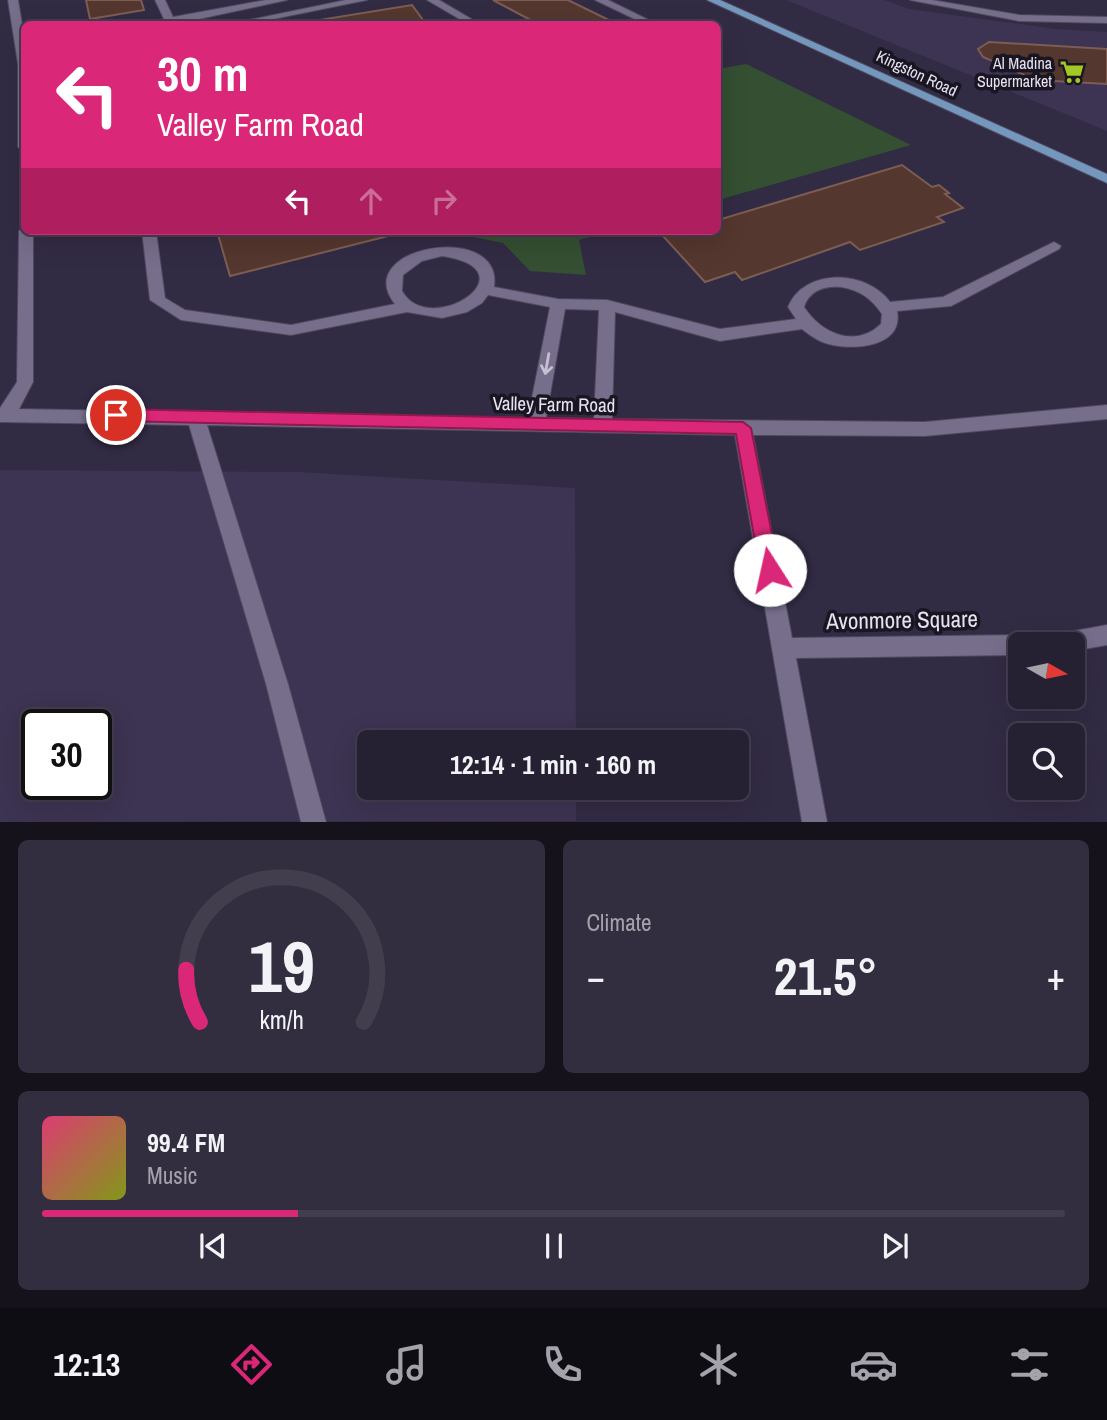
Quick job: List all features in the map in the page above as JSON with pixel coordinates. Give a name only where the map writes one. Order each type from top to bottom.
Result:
[{"type":"main road","name":"Kingston Road","points":[[712,0],[1107,179]]},
{"type":"main road","points":[[1050,154],[1107,188]]},
{"type":"street","points":[[13,0],[21,39]]},
{"type":"street","points":[[160,0],[169,21]]},
{"type":"street","points":[[180,21],[282,0]]},
{"type":"street","points":[[251,21],[362,0]]},
{"type":"street","points":[[432,0],[470,21]]},
{"type":"street","points":[[600,0],[646,21]]},
{"type":"street","points":[[915,0],[1019,18],[1107,20]]},
{"type":"street","points":[[4,414],[25,382],[26,235]]},
{"type":"street","points":[[150,235],[158,300],[181,315],[291,330],[408,307]]},
{"type":"street","points":[[887,307],[946,302],[1054,246]]},
{"type":"street","points":[[434,252],[469,256],[482,263],[488,274],[486,290],[467,307],[449,313],[429,313],[408,307],[399,300],[393,288],[394,276],[403,265],[417,257],[434,252]]},
{"type":"street","points":[[823,283],[858,286],[874,294],[887,307],[891,317],[889,328],[880,337],[865,343],[846,343],[828,339],[803,323],[796,307],[800,296],[809,288],[823,283]]},
{"type":"street","points":[[486,290],[558,304],[607,305],[720,335],[803,323]]},
{"type":"street","points":[[536,424],[558,304]]},
{"type":"street","points":[[603,426],[607,305]]},
{"type":"street","name":"Valley Farm Road","points":[[4,414],[603,426],[925,429],[1107,412]]},
{"type":"street","points":[[196,417],[277,684],[314,821]]},
{"type":"street","points":[[743,428],[815,821]]},
{"type":"street","points":[[1085,639],[1107,635]]},
{"type":"street","name":"Avonmore Square","points":[[784,648],[1008,645]]},
{"type":"shaded area","points":[[786,0],[884,0],[909,9],[1056,29],[1107,32],[1107,131]]},
{"type":"shaded area","points":[[0,470],[299,472],[575,488],[576,730],[357,730],[357,800],[576,800],[576,821],[0,822]]},
{"type":"green space","points":[[746,64],[911,145],[721,199],[721,68]]},
{"type":"green space","points":[[464,235],[596,235],[579,240],[586,275],[530,271],[503,243]]},
{"type":"building","points":[[86,0],[141,0],[144,10],[90,19]]},
{"type":"building","points":[[493,0],[568,0],[611,21],[532,21]]},
{"type":"building","points":[[412,5],[424,21],[313,21]]},
{"type":"building","points":[[989,42],[1107,49],[1107,84],[1036,80],[983,57],[978,49]]},
{"type":"building","points":[[902,165],[932,187],[939,185],[949,193],[945,194],[963,208],[937,217],[944,222],[860,250],[850,242],[742,280],[735,272],[705,282],[663,236],[721,235],[721,219]]},
{"type":"building","points":[[218,235],[392,235],[230,276]]},
{"type":"place","name":"Al Madina Supermarket","points":[[1072,72]]},
{"type":"route","points":[[116,415],[743,428],[770,570]]}]
